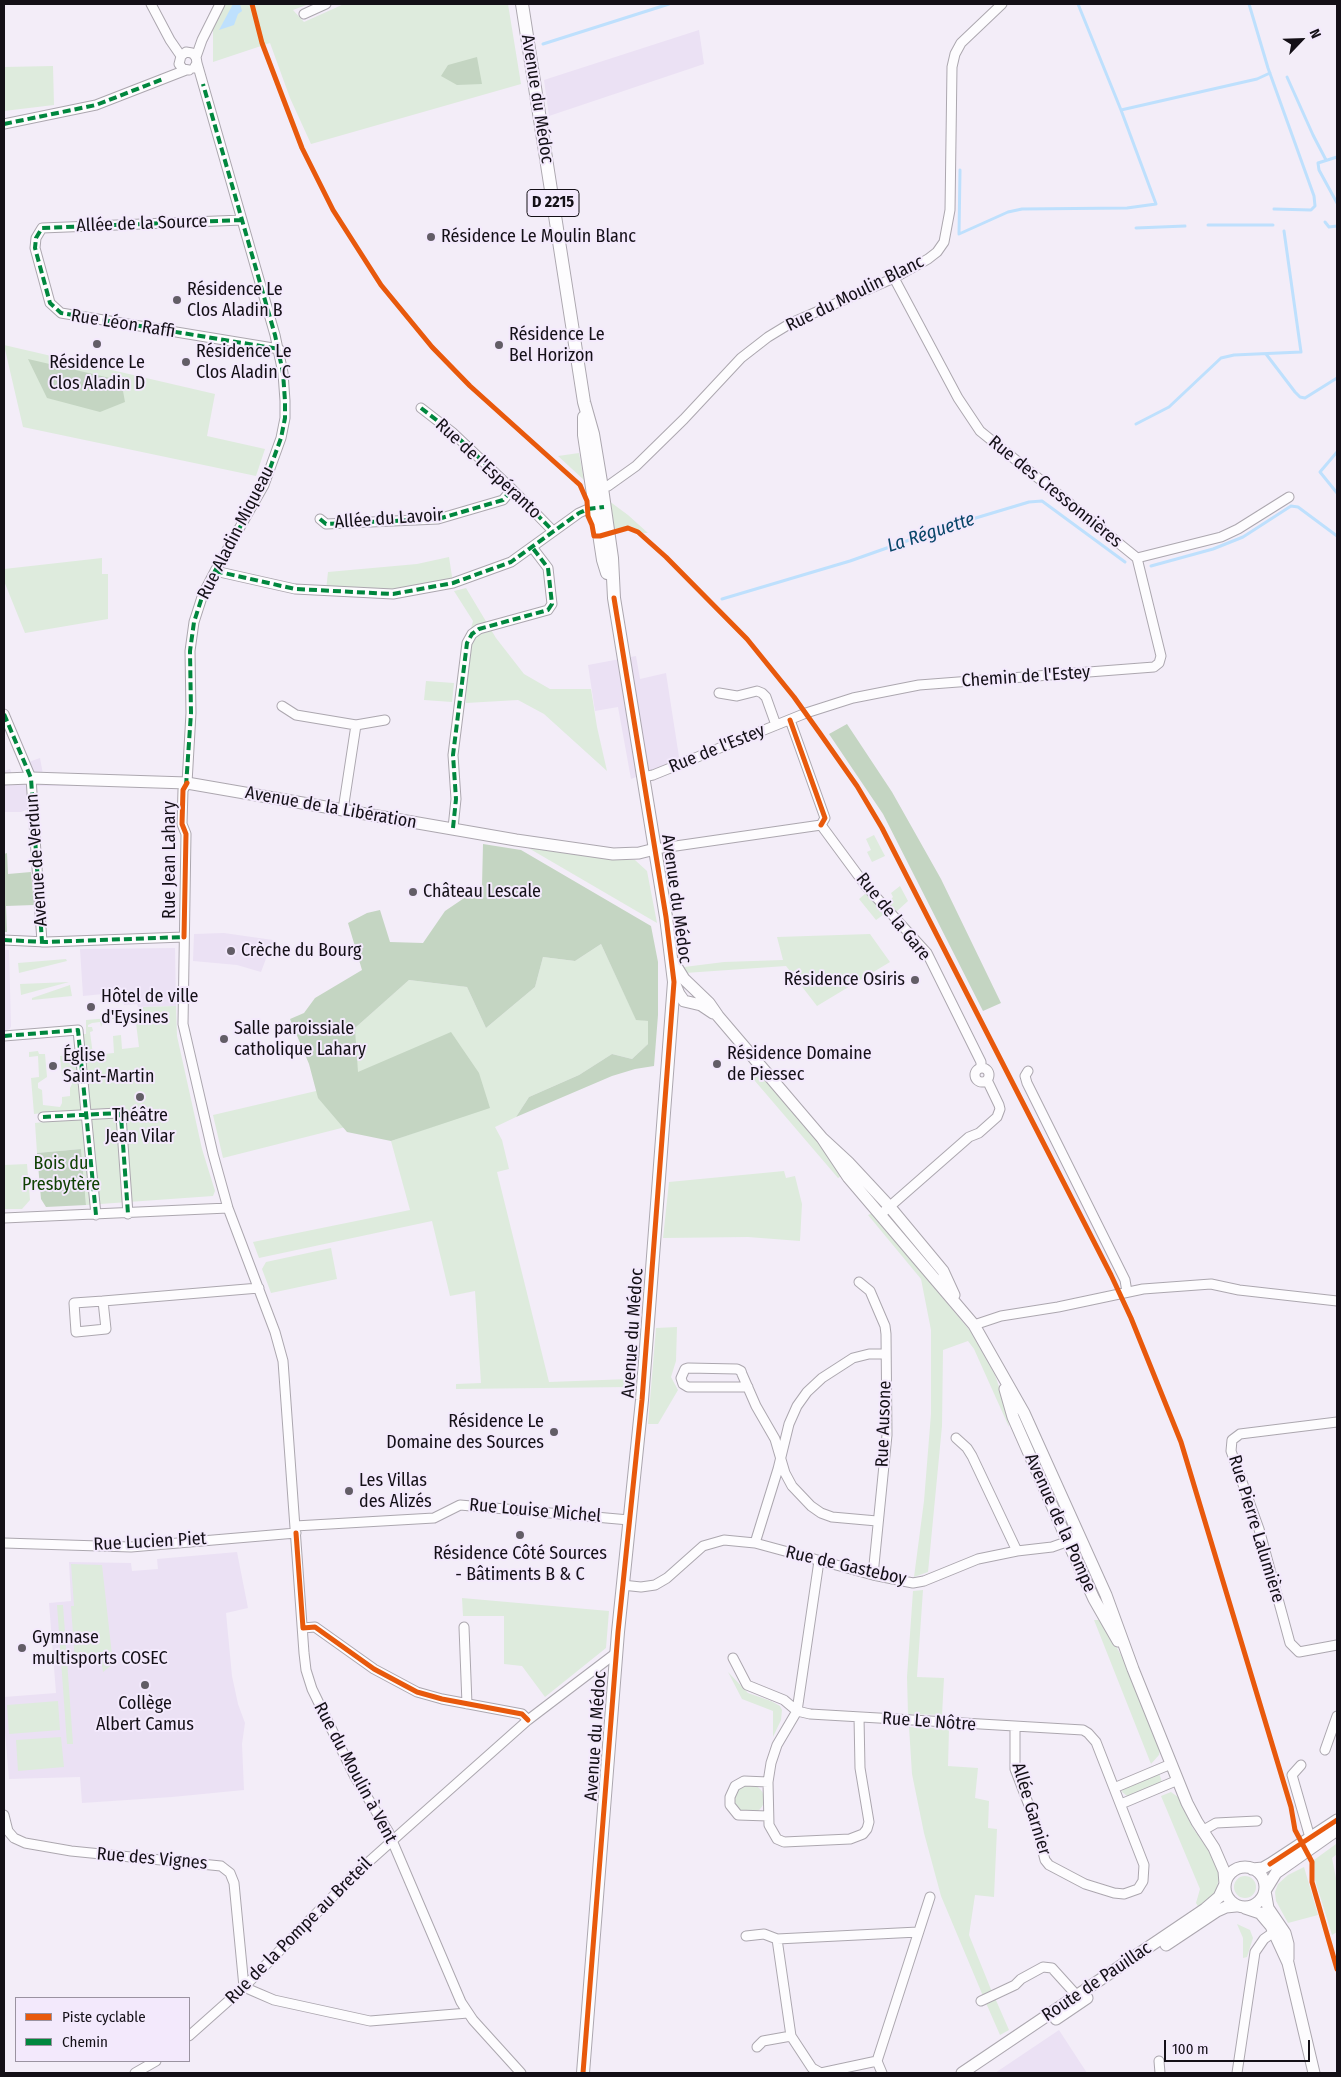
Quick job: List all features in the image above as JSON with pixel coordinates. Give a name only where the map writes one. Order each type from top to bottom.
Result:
[{"type":"main road","name":"Avenue du Médoc","points":[[522,4],[584,402],[593,434],[597,488],[612,558],[614,598],[673,960],[674,982],[642,1400],[616,1653],[583,2073]]},
{"type":"street","name":"Rue Aladin Miqueau","points":[[151,4],[170,40],[203,84],[279,349],[285,401],[285,418],[281,438],[264,485],[203,594],[194,622],[190,651],[187,783]]},
{"type":"street","points":[[4,124],[96,104],[163,79],[188,62],[202,40],[220,4]]},
{"type":"street","points":[[304,14],[326,4]]},
{"type":"street","name":"Rue du Moulin Blanc","points":[[597,488],[612,484],[636,466],[684,419],[741,358],[768,337],[791,323],[894,278],[928,259],[944,242],[948,228],[951,192],[952,67],[955,54],[961,44],[1002,4]]},
{"type":"street","name":"Allée de la Source","points":[[42,228],[242,220]]},
{"type":"street","name":"Rue Léon Raffi","points":[[42,228],[36,238],[35,248],[46,292],[53,308],[65,315],[279,349]]},
{"type":"street","name":"Rue des Cressonnières","points":[[894,278],[958,398],[980,431],[1137,558],[1221,537],[1238,529],[1289,497]]},
{"type":"street","name":"Rue de l'Espéranto","points":[[421,408],[452,432],[554,531]]},
{"type":"street","name":"Allée du Lavoir","points":[[320,519],[326,524],[438,519],[503,500],[512,489]]},
{"type":"street","points":[[215,571],[294,589],[393,594],[453,582],[511,562],[579,513],[600,507]]},
{"type":"street","points":[[453,828],[456,799],[453,755],[467,643],[472,634],[479,629],[548,610],[552,604],[548,568],[532,547]]},
{"type":"street","name":"Chemin de l'Estey","points":[[790,720],[852,698],[919,685],[1154,667],[1159,663],[1160,656],[1137,558]]},
{"type":"street","points":[[719,693],[736,696],[756,691],[762,693],[766,697],[776,725]]},
{"type":"street","points":[[282,706],[296,715],[356,725],[385,720]]},
{"type":"street","name":"Avenue de Verdun","points":[[4,714],[31,778],[42,942]]},
{"type":"street","name":"Rue de l'Estey","points":[[643,777],[653,775],[790,720]]},
{"type":"street","name":"Rue de la Gare","points":[[790,720],[824,818],[821,825],[866,886],[927,953],[981,1062],[981,1068],[988,1072],[987,1080],[999,1105],[1000,1110],[997,1116],[978,1133],[968,1137],[890,1206]]},
{"type":"street","points":[[343,810],[356,725]]},
{"type":"street","name":"Avenue de la Libération","points":[[4,779],[31,778],[187,783],[516,840],[614,854],[639,853],[655,849]]},
{"type":"street","name":"Rue Jean Lahary","points":[[187,783],[183,790],[182,824],[186,834],[183,1024],[213,1154],[228,1208]]},
{"type":"street","points":[[655,849],[821,825]]},
{"type":"street","points":[[4,940],[42,942],[184,937]]},
{"type":"street","name":"Avenue de la Pompe","points":[[673,960],[684,979],[700,993],[822,1138],[848,1177],[974,1325],[1024,1413],[1080,1536],[1122,1634],[1133,1669],[1187,1803],[1223,1866],[1224,1884]]},
{"type":"street","points":[[672,1016],[679,1004],[684,1001],[674,982]]},
{"type":"street","name":"Avenue de la Pompe","points":[[684,1001],[702,1005],[718,1016]]},
{"type":"street","points":[[4,1036],[78,1030],[96,1216]]},
{"type":"street","points":[[1028,1071],[1025,1076],[1027,1083],[1125,1280],[1127,1292]]},
{"type":"street","points":[[43,1117],[118,1114],[121,1116],[128,1214]]},
{"type":"street","name":"Avenue de la Pompe","points":[[822,1138],[890,1206],[943,1271],[959,1306]]},
{"type":"street","points":[[880,1215],[890,1206]]},
{"type":"street","points":[[4,1218],[96,1216],[228,1208]]},
{"type":"street","name":"Rue du Moulin à Vent","points":[[228,1208],[259,1288],[283,1361],[306,1670],[317,1704],[354,1777],[392,1841],[434,1944],[468,2013],[521,2073]]},
{"type":"street","name":"Rue Ausone","points":[[859,1282],[870,1291],[885,1326],[887,1435],[872,1575]]},
{"type":"street","points":[[974,1325],[1001,1316],[1058,1307],[1143,1289],[1211,1284],[1239,1290],[1337,1301]]},
{"type":"street","points":[[103,1300],[106,1329],[76,1332],[74,1303],[103,1300],[259,1288]]},
{"type":"street","points":[[755,1543],[781,1456],[788,1424],[797,1406],[807,1392],[822,1378],[853,1358],[869,1354],[886,1354]]},
{"type":"street","points":[[748,1387],[688,1387],[683,1384],[680,1378],[688,1368],[738,1369],[742,1374],[748,1387],[756,1406],[775,1439],[787,1480],[816,1510],[832,1517],[877,1521]]},
{"type":"street","name":"Avenue de la Pompe","points":[[999,1372],[1013,1416],[1068,1542],[1094,1599],[1133,1669]]},
{"type":"street","name":"Rue Pierre Lalumière","points":[[1337,1422],[1240,1434],[1232,1440],[1231,1451],[1259,1529],[1290,1644],[1299,1652],[1337,1645]]},
{"type":"street","points":[[956,1438],[967,1448],[972,1456],[1017,1551]]},
{"type":"street","name":"Rue Louise Michel","points":[[296,1529],[434,1518],[441,1516],[448,1509],[460,1505],[629,1520]]},
{"type":"street","name":"Rue Lucien Piet","points":[[4,1544],[131,1546],[296,1529]]},
{"type":"street","name":"Rue de Gasteboy","points":[[622,1585],[641,1587],[655,1585],[667,1578],[696,1550],[710,1542],[724,1540],[755,1543],[872,1575],[918,1582],[978,1559],[1017,1551],[1052,1547],[1080,1536]]},
{"type":"street","points":[[819,1561],[797,1711],[777,1745],[771,1763],[768,1782],[768,1816],[772,1833],[777,1839],[784,1842],[850,1839],[863,1834],[870,1822],[860,1768],[860,1717]]},
{"type":"street","points":[[464,1626],[467,1704]]},
{"type":"street","points":[[303,1628],[315,1627],[374,1669],[417,1692],[522,1714],[528,1720]]},
{"type":"street","name":"Rue de la Pompe au Breteil","points":[[190,2035],[244,1987],[354,1875],[528,1720],[616,1653]]},
{"type":"street","points":[[733,1658],[747,1686],[784,1700],[797,1711]]},
{"type":"street","name":"Rue Le Nôtre","points":[[797,1711],[810,1714],[1015,1728],[1083,1730],[1088,1732],[1096,1742],[1114,1788]]},
{"type":"street","points":[[1326,1750],[1337,1716]]},
{"type":"street","name":"Allée Garnier","points":[[1015,1728],[1015,1769],[1035,1821],[1042,1854],[1049,1865],[1085,1884],[1114,1893],[1124,1894],[1138,1889],[1143,1881],[1144,1865],[1114,1788]]},
{"type":"street","points":[[1114,1788],[1171,1764]]},
{"type":"street","points":[[1301,1765],[1292,1775],[1313,1841]]},
{"type":"street","points":[[1120,1804],[1178,1780]]},
{"type":"street","points":[[768,1782],[744,1781],[735,1786],[730,1797],[730,1805],[738,1815],[768,1816]]},
{"type":"street","name":"Rue des Vignes","points":[[4,1815],[8,1831],[14,1838],[25,1843],[71,1851],[222,1866],[230,1873],[234,1884],[244,1987]]},
{"type":"street","points":[[1241,1907],[1258,1903],[1276,1873],[1337,1820]]},
{"type":"street","points":[[1202,1831],[1216,1824],[1257,1821]]},
{"type":"street","points":[[1314,2073],[1288,1963],[1274,1932],[1260,1913],[1241,1907],[1226,1897],[1224,1884],[1231,1872],[1247,1868],[1263,1868],[1337,1830]]},
{"type":"street","name":"Avenue de la Pompe","points":[[1214,1848],[1226,1859],[1247,1868]]},
{"type":"street","points":[[1247,1868],[1262,1878],[1268,1908],[1284,1933],[1288,1944],[1288,1963]]},
{"type":"street","name":"Route de Pauillac","points":[[975,2073],[1205,1909],[1219,1898],[1224,1884]]},
{"type":"street","points":[[882,2073],[877,2061],[930,1897]]},
{"type":"street","name":"Route de Pauillac","points":[[962,2073],[1218,1911],[1226,1907],[1241,1907]]},
{"type":"street","points":[[746,1936],[764,1934],[776,1940],[918,1932]]},
{"type":"street","points":[[1237,2073],[1255,1952],[1264,1939],[1274,1932]]},
{"type":"street","points":[[776,1940],[790,2036],[812,2068],[821,2073],[877,2061]]},
{"type":"street","points":[[981,2001],[1015,1985],[1022,1978],[1043,1967],[1052,1968],[1080,1998]]},
{"type":"street","points":[[244,1987],[274,2000],[370,2021],[468,2013]]},
{"type":"street","points":[[757,2047],[763,2041],[790,2036]]},
{"type":"street","points":[[135,2073],[154,2062]]},
{"type":"street","points":[[1158,2062],[1160,2073]]},
{"type":"shaded area","points":[[699,30],[704,64],[549,116],[544,80]]},
{"type":"shaded area","points":[[636,656],[640,679],[666,673],[679,757],[675,762],[631,779],[618,707],[595,711],[588,665]]},
{"type":"shaded area","points":[[40,758],[43,774],[82,773],[83,786],[36,786],[37,806],[21,812],[4,812],[4,771],[10,769],[12,774],[22,773],[20,765]]},
{"type":"shaded area","name":"Crèche du Bourg","points":[[224,933],[273,940],[261,972],[237,965],[193,961],[194,934]]},
{"type":"shaded area","points":[[175,948],[176,1006],[138,1007],[137,1004],[124,1005],[123,992],[83,996],[80,949]]},
{"type":"shaded area","points":[[4,950],[9,950],[11,1026],[10,1029],[5,1031]]},
{"type":"shaded area","name":"Collège Albert Camus","points":[[237,1552],[248,1608],[226,1613],[232,1676],[238,1704],[245,1723],[242,1744],[244,1790],[82,1803],[80,1777],[9,1779],[4,1697],[56,1693],[49,1603],[71,1601],[69,1562],[131,1563],[132,1571],[158,1569],[157,1559]]},
{"type":"shaded area","points":[[1059,2030],[1087,2073],[995,2073]]},
{"type":"green space","points":[[226,4],[309,4],[293,10],[304,22],[344,4],[508,4],[521,84],[311,144],[290,98],[270,43],[213,62],[213,27]]},
{"type":"green space","points":[[477,57],[482,84],[457,85],[441,76],[448,65]]},
{"type":"green space","points":[[53,66],[54,105],[4,111],[4,67]]},
{"type":"green space","points":[[4,345],[215,394],[207,436],[265,449],[256,476],[23,427]]},
{"type":"green space","points":[[28,359],[110,378],[123,391],[125,402],[100,412],[47,398]]},
{"type":"green space","points":[[579,453],[584,480],[558,456]]},
{"type":"green space","points":[[609,501],[648,533],[643,533],[631,526],[614,529]]},
{"type":"green space","points":[[449,557],[453,583],[393,594],[326,591],[328,572],[417,564]]},
{"type":"green space","points":[[102,558],[102,574],[108,574],[108,619],[25,633],[4,581],[4,569]]},
{"type":"green space","points":[[466,588],[496,638],[524,674],[550,689],[591,689],[607,771],[544,714],[518,700],[466,703],[467,643],[473,621],[454,591]]},
{"type":"green space","points":[[426,681],[454,683],[452,702],[424,700]]},
{"type":"green space","points":[[847,724],[892,792],[941,879],[1001,1003],[983,1011],[883,814],[829,734]]},
{"type":"green space","points":[[874,835],[885,856],[872,862],[867,852],[871,850],[866,839]]},
{"type":"green space","points":[[483,844],[521,850],[651,926],[658,962],[658,1015],[654,1066],[612,1076],[516,1117],[529,1097],[579,1075],[612,1054],[632,1059],[648,1044],[648,1021],[636,1020],[601,944],[575,961],[543,957],[535,987],[486,1028],[467,987],[409,980],[355,1028],[358,1072],[451,1032],[479,1073],[490,1108],[391,1141],[347,1132],[318,1098],[309,1064],[290,1019],[304,1013],[315,998],[362,970],[348,923],[367,913],[380,910],[390,942],[423,943],[445,911],[482,886]]},
{"type":"green space","points":[[525,846],[613,859],[635,860],[647,871],[657,923]]},
{"type":"green space","points":[[7,853],[8,874],[31,872],[34,905],[6,906],[7,932],[4,932],[4,854]]},
{"type":"green space","points":[[900,886],[908,901],[896,912],[887,903],[893,897],[891,893]]},
{"type":"green space","points":[[866,893],[883,910],[883,915],[876,920],[859,899]]},
{"type":"green space","points":[[870,934],[890,962],[817,1006],[786,966],[685,973],[684,967],[724,962],[783,960],[777,937]]},
{"type":"green space","points":[[601,944],[636,1019],[648,1021],[648,1044],[632,1059],[612,1054],[579,1075],[529,1097],[516,1117],[495,1127],[502,1140],[509,1169],[497,1172],[549,1382],[629,1379],[628,1387],[456,1389],[456,1384],[481,1383],[475,1291],[450,1296],[432,1221],[259,1258],[253,1242],[410,1210],[391,1141],[489,1107],[385,1117],[223,1158],[213,1115],[316,1091],[357,1072],[355,1028],[409,980],[467,987],[486,1028],[535,987],[543,957],[575,961]]},
{"type":"green space","points":[[66,959],[67,961],[19,973],[18,963]]},
{"type":"green space","points":[[69,982],[21,995],[20,984]]},
{"type":"green space","points":[[70,985],[72,996],[32,1000],[32,998]]},
{"type":"green space","points":[[176,1006],[177,1036],[202,1149],[215,1191],[213,1196],[86,1205],[81,1149],[37,1153],[35,1123],[43,1122],[43,1113],[34,1114],[31,1078],[39,1077],[38,1056],[29,1057],[29,1052],[38,1051],[39,1054],[45,1054],[47,1077],[38,1083],[38,1088],[42,1090],[43,1105],[60,1107],[62,1097],[70,1096],[72,1084],[71,1080],[62,1076],[60,1056],[83,1053],[81,1034],[86,1034],[86,1020],[110,1018],[109,1026],[109,1022],[103,1023],[101,1027],[100,1022],[92,1023],[88,1027],[92,1027],[93,1031],[90,1032],[93,1055],[114,1053],[113,1036],[121,1035],[122,1049],[139,1047],[136,1023],[127,1024],[126,1021],[119,1022],[118,1019],[112,1018],[143,1014],[143,1007]]},
{"type":"green space","points":[[754,1068],[825,1149],[843,1175],[838,1178],[749,1074]]},
{"type":"green space","name":"Bois du Presbytère","points":[[81,1149],[86,1205],[46,1207],[41,1199],[37,1153]]},
{"type":"green space","points":[[27,1164],[30,1200],[22,1209],[4,1209],[4,1165]]},
{"type":"green space","points":[[784,1171],[786,1178],[795,1176],[802,1204],[800,1241],[748,1237],[663,1238],[669,1182]]},
{"type":"green space","points":[[873,1213],[971,1332],[995,1375],[1007,1410],[1009,1427],[974,1349],[968,1341],[943,1350],[942,1426],[928,1572],[914,1577],[924,1501],[931,1414],[931,1330],[921,1279],[868,1215]]},
{"type":"green space","points":[[331,1248],[337,1279],[271,1293],[262,1269],[266,1262]]},
{"type":"green space","points":[[677,1327],[676,1361],[671,1377],[678,1390],[658,1424],[648,1424],[656,1328]]},
{"type":"green space","points":[[71,1564],[102,1565],[113,1664],[103,1672],[101,1660],[75,1662],[71,1606],[74,1606]]},
{"type":"green space","points":[[923,1590],[917,1677],[944,1678],[942,1715],[908,1714],[907,1677],[913,1591]]},
{"type":"green space","points":[[462,1598],[609,1611],[606,1648],[545,1697],[522,1666],[504,1664],[504,1616],[463,1616]]},
{"type":"green space","points":[[57,1605],[63,1605],[73,1744],[67,1744]]},
{"type":"green space","points":[[1094,1620],[1099,1620],[1108,1632],[1126,1664],[1160,1750],[1159,1755],[1151,1764]]},
{"type":"green space","points":[[728,1672],[748,1693],[780,1706],[782,1710],[781,1720],[773,1737],[773,1711],[742,1699]]},
{"type":"green space","points":[[58,1701],[60,1730],[9,1734],[7,1705]]},
{"type":"green space","points":[[909,1727],[949,1729],[948,1766],[978,1768],[975,1798],[989,1801],[988,1828],[997,1829],[994,1897],[975,1895],[969,1935],[992,1992],[983,1996],[941,1896],[924,1833],[912,1774]]},
{"type":"green space","points":[[61,1737],[64,1767],[18,1771],[16,1740]]},
{"type":"green space","points":[[1159,1773],[1162,1782],[1127,1796],[1122,1792],[1123,1788]]},
{"type":"green space","points":[[749,1784],[755,1785],[763,1793],[763,1805],[755,1813],[749,1814],[743,1813],[735,1805],[734,1799],[735,1793],[743,1785]]},
{"type":"green space","points":[[1171,1792],[1178,1797],[1193,1828],[1218,1864],[1219,1879],[1215,1894],[1200,1910],[1196,1903],[1200,1889],[1161,1796]]},
{"type":"green space","points":[[1336,1844],[1337,1854],[1332,1858],[1337,1878],[1337,1932],[1332,1935],[1315,1880],[1314,1860]]},
{"type":"green space","points":[[1304,1867],[1318,1915],[1288,1923],[1276,1901],[1275,1892],[1278,1884],[1288,1875]]},
{"type":"green space","points":[[1245,1876],[1253,1879],[1256,1887],[1253,1895],[1245,1898],[1237,1895],[1234,1887],[1237,1879]]},
{"type":"green space","points":[[1237,1924],[1250,1930],[1253,1938],[1247,1957],[1243,1958],[1243,1938]]},
{"type":"green space","points":[[995,1998],[1009,2030],[1000,2035],[986,2003]]},
{"type":"water","points":[[233,4],[240,4],[242,11],[238,14],[234,25],[219,30]]},
{"type":"waterway","points":[[543,44],[669,4]]},
{"type":"waterway","points":[[1078,4],[1121,110]]},
{"type":"waterway","points":[[1249,4],[1268,68],[1314,196],[1315,206],[1311,210],[1274,209]]},
{"type":"waterway","points":[[960,170],[959,234],[1008,212],[1022,209],[1127,208],[1156,204],[1121,110],[1257,79],[1270,73]]},
{"type":"waterway","points":[[1287,77],[1326,160]]},
{"type":"waterway","points":[[1337,157],[1318,163],[1319,170],[1337,203]]},
{"type":"waterway","points":[[1325,222],[1329,227],[1337,226]]},
{"type":"waterway","points":[[1208,225],[1273,225]]},
{"type":"waterway","points":[[1136,228],[1185,226]]},
{"type":"waterway","points":[[1136,424],[1169,407],[1221,358],[1234,355],[1301,352],[1284,231]]},
{"type":"waterway","points":[[1266,354],[1300,397],[1305,398],[1337,378]]},
{"type":"waterway","points":[[1337,452],[1320,472],[1337,493]]},
{"type":"waterway","name":"La Réguette","points":[[722,599],[850,561],[949,526],[1029,502],[1042,501],[1125,562]]},
{"type":"waterway","name":"La Réguette","points":[[1151,566],[1213,549],[1243,537],[1291,506],[1298,507],[1337,536]]},
{"type":"marked path","points":[[4,124],[96,105],[163,79]]},
{"type":"marked path","points":[[186,786],[191,713],[190,651],[194,622],[203,594],[264,485],[281,438],[285,418],[283,373],[275,335],[203,84]]},
{"type":"marked path","points":[[242,220],[42,228],[36,238],[35,248],[50,303],[61,313],[279,349]]},
{"type":"marked path","points":[[421,408],[452,432],[553,531]]},
{"type":"marked path","points":[[320,519],[326,524],[438,519],[503,500],[512,489]]},
{"type":"marked path","points":[[215,571],[295,589],[393,594],[453,583],[511,562],[579,513],[588,509],[604,507]]},
{"type":"marked path","points":[[453,828],[456,799],[453,755],[467,643],[472,634],[479,629],[548,610],[552,604],[548,568],[532,547]]},
{"type":"marked path","points":[[4,714],[31,778],[42,942]]},
{"type":"marked path","points":[[4,940],[46,942],[184,937],[184,932]]},
{"type":"marked path","points":[[4,1036],[78,1030],[96,1215]]},
{"type":"marked path","points":[[43,1117],[118,1113],[121,1116],[128,1214]]},
{"type":"cycle path","points":[[252,4],[262,43],[302,148],[333,210],[381,285],[432,347],[470,386],[580,485],[587,501],[588,516],[594,536],[628,528],[638,532],[666,557],[747,639],[794,697],[857,786],[882,828],[1111,1275],[1131,1318],[1181,1442],[1291,1807],[1295,1830],[1312,1862],[1312,1882],[1337,1969]]},
{"type":"cycle path","points":[[583,2073],[618,1632],[642,1400],[674,982],[666,917],[614,598]]},
{"type":"cycle path","points":[[790,720],[825,818],[821,825]]},
{"type":"cycle path","points":[[184,937],[186,834],[182,824],[183,790],[187,783]]},
{"type":"cycle path","points":[[296,1533],[303,1628],[315,1627],[374,1669],[417,1692],[442,1699],[522,1714],[528,1720]]},
{"type":"cycle path","points":[[1270,1864],[1337,1820]]},
{"type":"place","name":"Résidence Le Moulin Blanc","points":[[431,237]]},
{"type":"place","name":"Résidence Le Clos Aladin B","points":[[177,300]]},
{"type":"place","name":"Résidence Le Clos Aladin D","points":[[97,344]]},
{"type":"place","name":"Résidence Le Bel Horizon","points":[[499,345]]},
{"type":"place","name":"Résidence Le Clos Aladin C","points":[[186,362]]},
{"type":"place","name":"Château Lescale","points":[[413,892]]},
{"type":"place","name":"Crèche du Bourg","points":[[231,951]]},
{"type":"place","name":"Résidence Osiris","points":[[915,980]]},
{"type":"place","name":"Hôtel de ville d'Eysines","points":[[91,1007]]},
{"type":"place","name":"Salle paroissiale catholique Lahary","points":[[224,1039]]},
{"type":"place","name":"Résidence Domaine de Piessec","points":[[717,1064]]},
{"type":"place","name":"Église Saint-Martin","points":[[53,1066]]},
{"type":"place","name":"Théâtre Jean Vilar","points":[[140,1097]]},
{"type":"place","name":"Résidence Le Domaine des Sources","points":[[554,1432]]},
{"type":"place","name":"Les Villas des Alizés","points":[[349,1491]]},
{"type":"place","name":"Résidence Côté Sources - Bâtiments B & C","points":[[520,1535]]},
{"type":"place","name":"Gymnase multisports COSEC","points":[[22,1648]]},
{"type":"place","name":"Collège Albert Camus","points":[[145,1685]]}]
